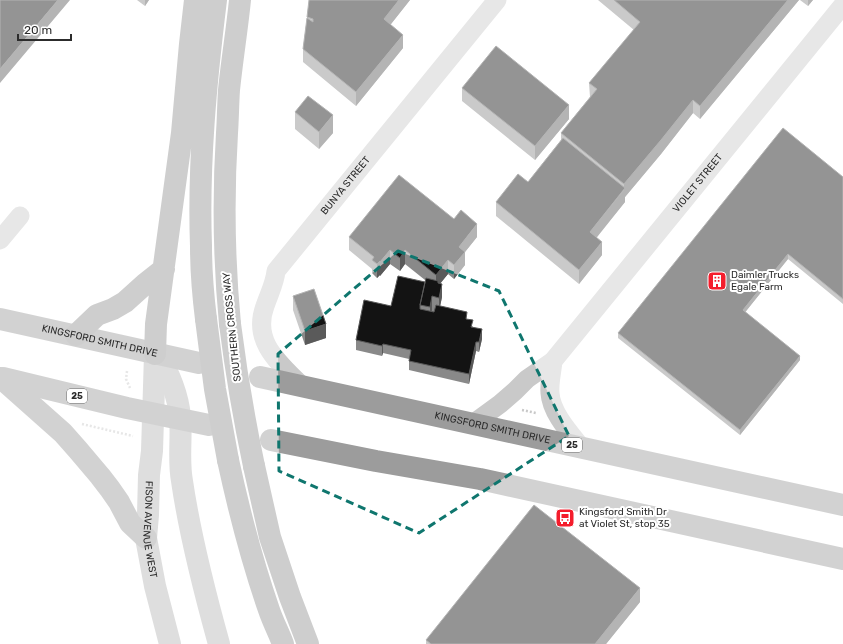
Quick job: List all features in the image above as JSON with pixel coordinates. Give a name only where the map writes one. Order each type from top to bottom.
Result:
[{"type":"highway","points":[[157,354],[156,324],[182,133],[190,44],[196,0]]},
{"type":"highway","points":[[216,0],[206,94],[201,192],[200,245],[202,284],[214,389],[239,510],[269,611],[283,644]]},
{"type":"highway","name":"SOUTHERN CROSS WAY","points":[[240,0],[229,91],[225,160],[225,246],[230,324],[244,420],[270,537],[290,597],[308,644]]},
{"type":"highway","points":[[76,335],[97,315],[126,302],[164,269]]},
{"type":"highway","name":"KINGSFORD SMITH DRIVE","points":[[0,318],[199,363]]},
{"type":"highway","points":[[0,377],[78,450],[110,489],[130,523],[146,538]]},
{"type":"highway","name":"25","points":[[0,377],[153,414],[209,425]]},
{"type":"highway","name":"KINGSFORD SMITH DRIVE","points":[[260,377],[843,505]]},
{"type":"highway","points":[[271,440],[480,480],[843,559]]},
{"type":"main road","name":"FISON AVENUE WEST","points":[[157,354],[146,538],[149,560],[170,644]]},
{"type":"main road","points":[[157,354],[174,387],[178,400],[180,419],[180,468],[187,514],[219,644]]},
{"type":"street","name":"BUNYA STREET","points":[[301,385],[273,356],[262,335],[262,312],[275,279],[276,271],[497,0]]},
{"type":"street","name":"VIOLET STREET","points":[[474,423],[500,404],[527,379],[553,361],[843,5]]},
{"type":"street","points":[[0,240],[20,216]]},
{"type":"street","points":[[553,361],[550,387],[552,402],[564,425],[581,447]]},
{"type":"path","points":[[127,371],[126,379],[130,387],[130,391]]},
{"type":"path","points":[[520,409],[539,413]]},
{"type":"path","points":[[78,423],[135,436]]},
{"type":"highlighted area","points":[[398,251],[499,291],[569,436],[419,533],[279,471],[278,354]]},
{"type":"building","points":[[0,0],[58,0],[0,69]]},
{"type":"building","points":[[309,0],[399,0],[384,19],[403,35],[356,92],[303,49],[307,18],[313,22],[313,19],[307,17]]},
{"type":"building","points":[[614,0],[788,0],[700,106],[693,100],[624,184],[561,133],[597,89],[589,83],[640,22]]},
{"type":"building","points":[[496,46],[569,105],[535,146],[462,88]]},
{"type":"building","points":[[308,96],[333,115],[319,132],[295,112]]},
{"type":"building","name":"Daimler Trucks Egale Farm","points":[[783,128],[843,177],[843,299],[788,254],[743,310],[800,356],[740,430],[618,333]]},
{"type":"building","points":[[563,138],[625,188],[590,232],[602,242],[579,270],[496,202],[518,174],[528,182]]},
{"type":"building","points":[[399,175],[454,219],[461,210],[477,224],[459,247],[465,252],[454,265],[448,260],[436,275],[405,250],[400,258],[390,250],[377,264],[372,260],[374,257],[349,237]]},
{"type":"building","points":[[398,276],[425,282],[420,309],[434,312],[436,305],[467,312],[466,319],[473,320],[471,327],[482,329],[479,342],[476,342],[469,374],[409,361],[411,350],[383,344],[382,346],[356,340],[364,300],[391,306]]},
{"type":"building","points":[[426,278],[438,281],[438,283],[442,284],[439,298],[432,296],[430,307],[420,305]]},
{"type":"building","points":[[314,289],[326,324],[305,331],[293,296]]},
{"type":"building","points":[[534,505],[640,588],[595,644],[431,644],[426,640]]},
{"type":"place","name":"Daimler Trucks Egale Farm","points":[[717,281]]},
{"type":"place","name":"Kingsford Smith Dr at Violet St, stop 35","points":[[565,518]]}]
